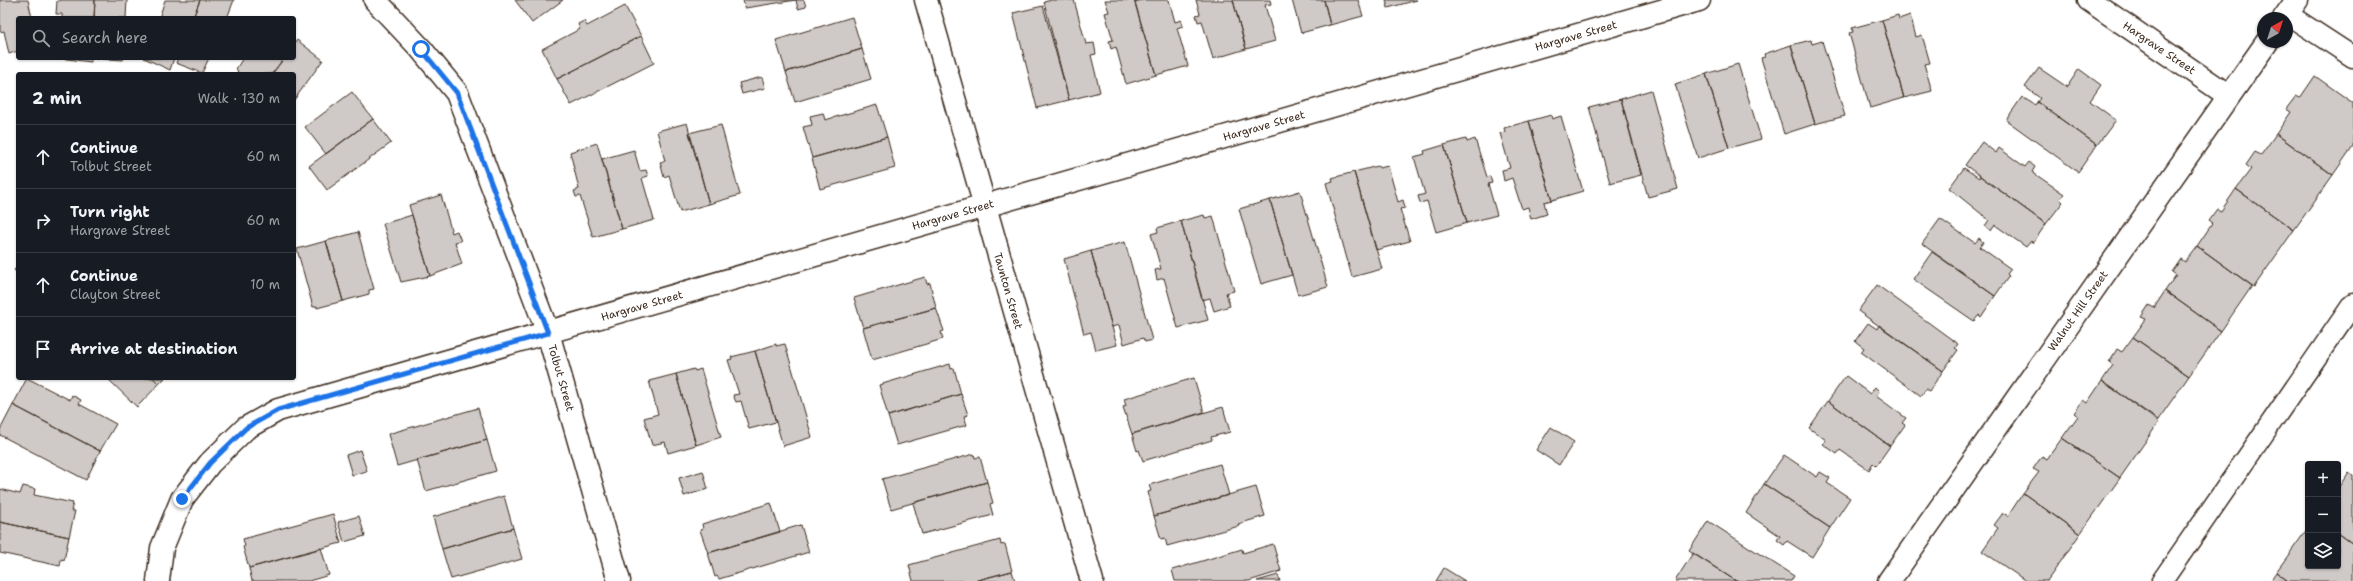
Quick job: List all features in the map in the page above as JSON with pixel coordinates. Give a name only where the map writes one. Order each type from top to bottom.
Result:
[{"type":"street","name":"Tolbut Street","points":[[375,0],[421,49],[457,93],[548,333],[619,581]]},
{"type":"street","name":"Taunton Street","points":[[926,0],[1092,581]]},
{"type":"street","name":"Hargrave Street","points":[[158,581],[162,548],[182,499],[219,454],[246,428],[278,410],[1699,0]]},
{"type":"street","name":"Hargrave Street","points":[[2089,0],[2229,96]]},
{"type":"street","name":"Walnut Hill Street","points":[[1889,581],[2263,48]]},
{"type":"lane","points":[[2290,11],[2353,56]]},
{"type":"lane","points":[[2162,581],[2353,304]]},
{"type":"building","points":[[0,0],[28,0],[32,16],[16,16],[16,52],[9,54],[4,31],[0,32]]},
{"type":"building","points":[[95,0],[94,16],[62,16],[62,14],[56,14],[57,1]]},
{"type":"building","points":[[95,0],[127,0],[126,16],[94,16]]},
{"type":"building","points":[[165,0],[200,0],[194,16],[160,16]]},
{"type":"building","points":[[200,0],[234,0],[228,16],[194,16]]},
{"type":"building","points":[[515,0],[563,0],[532,23]]},
{"type":"building","points":[[743,0],[796,0],[745,8]]},
{"type":"building","points":[[796,0],[804,0],[806,7],[798,9]]},
{"type":"building","points":[[1051,0],[1074,0],[1086,44],[1094,43],[1096,54],[1091,55],[1100,92],[1069,100],[1044,2]]},
{"type":"building","points":[[1105,0],[1134,0],[1156,75],[1126,84],[1116,47],[1111,49],[1109,41],[1113,40],[1105,13],[1109,12]]},
{"type":"building","points":[[1143,0],[1169,0],[1175,22],[1181,20],[1183,26],[1177,28],[1188,66],[1156,75],[1135,2]]},
{"type":"building","points":[[1196,0],[1233,0],[1246,49],[1213,59],[1202,21],[1198,22],[1196,15],[1200,14]]},
{"type":"building","points":[[1233,0],[1270,0],[1271,4],[1265,5],[1275,41],[1246,49]]},
{"type":"building","points":[[1292,0],[1324,0],[1330,25],[1301,33]]},
{"type":"building","points":[[1324,0],[1358,0],[1363,16],[1330,25]]},
{"type":"building","points":[[1386,0],[1417,0],[1388,8]]},
{"type":"building","points":[[625,6],[641,36],[557,79],[542,49],[580,29],[578,24],[584,21],[587,26]]},
{"type":"building","points":[[1043,6],[1069,100],[1037,108],[1013,13]]},
{"type":"building","points":[[1898,15],[1899,19],[1910,15],[1916,37],[1922,35],[1930,63],[1924,64],[1932,91],[1904,98],[1882,20]]},
{"type":"building","points":[[852,17],[862,49],[786,72],[776,40]]},
{"type":"building","points":[[1882,20],[1904,98],[1870,108],[1849,33],[1853,32],[1852,28]]},
{"type":"building","points":[[641,36],[654,63],[571,105],[557,79]]},
{"type":"building","points":[[297,40],[323,60],[296,97],[296,72],[274,72],[282,60],[296,60]]},
{"type":"building","points":[[1811,40],[1812,44],[1822,41],[1845,116],[1815,124],[1791,45]]},
{"type":"building","points":[[1791,45],[1815,124],[1784,134],[1761,58],[1765,57],[1764,54]]},
{"type":"building","points":[[862,49],[871,79],[795,102],[786,72]]},
{"type":"building","points":[[75,60],[91,60],[91,62]]},
{"type":"building","points":[[148,60],[173,60],[170,70]]},
{"type":"building","points":[[177,60],[208,60],[202,72],[176,63]]},
{"type":"building","points":[[242,60],[282,60],[274,72],[237,72],[236,69]]},
{"type":"building","points":[[1738,64],[1761,139],[1729,148],[1706,74]]},
{"type":"building","points":[[2039,68],[2067,87],[2079,69],[2101,85],[2090,101],[2116,120],[2097,145],[2037,102],[2040,98],[2025,87]]},
{"type":"building","points":[[1706,74],[1729,148],[1698,158],[1675,84]]},
{"type":"building","points":[[2315,76],[2353,103],[2353,146],[2333,175],[2276,134],[2291,112],[2286,109],[2296,96],[2300,98]]},
{"type":"building","points":[[762,77],[765,88],[742,94],[739,83]]},
{"type":"building","points":[[1651,90],[1678,189],[1648,197],[1621,99]]},
{"type":"building","points":[[352,92],[373,119],[326,154],[305,127]]},
{"type":"building","points":[[2022,97],[2035,105],[2037,102],[2097,145],[2078,172],[2006,120]]},
{"type":"building","points":[[1621,99],[1641,175],[1610,183],[1589,107]]},
{"type":"building","points":[[877,105],[887,137],[812,158],[803,127],[812,125],[810,116],[823,113],[825,120]]},
{"type":"building","points":[[1551,115],[1552,119],[1561,116],[1583,191],[1552,200],[1529,121]]},
{"type":"building","points":[[373,119],[391,143],[327,190],[309,166]]},
{"type":"building","points":[[1529,121],[1552,200],[1544,202],[1547,214],[1531,219],[1528,207],[1522,209],[1512,178],[1504,181],[1502,170],[1510,168],[1500,133],[1505,132],[1504,128]]},
{"type":"building","points":[[687,123],[709,204],[680,212],[669,175],[664,177],[660,162],[665,161],[657,131]]},
{"type":"building","points":[[721,125],[740,195],[709,204],[689,133]]},
{"type":"building","points":[[2276,134],[2333,175],[2294,230],[2236,189],[2251,169],[2246,165],[2255,152],[2261,155]]},
{"type":"building","points":[[887,137],[895,168],[820,189],[812,158]]},
{"type":"building","points":[[1466,139],[1467,142],[1475,139],[1487,177],[1490,176],[1492,183],[1488,184],[1497,215],[1467,223],[1444,145]]},
{"type":"building","points":[[1982,142],[1996,153],[1999,148],[2025,167],[2029,162],[2035,167],[2032,172],[2064,194],[2060,199],[2063,202],[2046,224],[1965,165]]},
{"type":"building","points":[[597,143],[622,229],[593,237],[580,196],[576,197],[574,191],[579,189],[570,152]]},
{"type":"building","points":[[1444,145],[1467,223],[1436,232],[1427,201],[1420,203],[1418,196],[1425,194],[1414,157],[1425,154],[1424,151]]},
{"type":"building","points":[[634,150],[640,171],[646,170],[648,176],[642,178],[654,220],[622,229],[602,159]]},
{"type":"building","points":[[1378,166],[1379,168],[1388,166],[1398,202],[1403,200],[1405,208],[1400,209],[1410,241],[1376,250],[1354,172]]},
{"type":"building","points":[[1964,168],[1979,178],[1980,176],[2046,224],[2033,243],[2031,241],[2026,247],[1995,225],[1991,231],[1985,226],[1989,220],[1949,188]]},
{"type":"building","points":[[1354,172],[1382,269],[1352,277],[1326,183],[1333,181],[1332,178]]},
{"type":"building","points":[[2236,189],[2294,230],[2254,287],[2197,246],[2212,224],[2208,221],[2217,209],[2221,211]]},
{"type":"building","points":[[1300,191],[1328,287],[1298,295],[1270,200]]},
{"type":"building","points":[[441,195],[452,233],[457,231],[461,241],[455,242],[462,264],[430,276],[409,205]]},
{"type":"building","points":[[1270,200],[1292,275],[1261,284],[1239,209]]},
{"type":"building","points":[[412,215],[430,276],[401,282],[383,224]]},
{"type":"building","points":[[1204,215],[1205,218],[1213,216],[1234,291],[1226,293],[1230,306],[1214,311],[1210,298],[1202,300],[1181,221]]},
{"type":"building","points":[[1940,219],[1975,243],[1979,238],[1983,242],[1980,247],[2011,269],[2007,274],[2009,276],[1995,296],[1922,244]]},
{"type":"building","points":[[1181,221],[1208,320],[1178,328],[1164,278],[1157,280],[1155,270],[1161,269],[1151,234],[1158,232],[1157,228]]},
{"type":"building","points":[[358,232],[374,289],[369,290],[369,294],[343,301],[326,241]]},
{"type":"building","points":[[326,241],[343,301],[317,308],[317,306],[313,307],[297,249]]},
{"type":"building","points":[[1125,242],[1152,340],[1145,342],[1143,338],[1124,344],[1119,325],[1112,327],[1091,251]]},
{"type":"building","points":[[2197,246],[2252,286],[2221,331],[2165,291],[2176,275],[2172,272],[2181,259],[2185,262]]},
{"type":"building","points":[[1091,251],[1117,345],[1096,350],[1091,332],[1084,334],[1064,259]]},
{"type":"building","points":[[1932,252],[1995,296],[1981,317],[1979,315],[1974,321],[1913,279]]},
{"type":"building","points":[[925,277],[927,284],[930,283],[936,308],[863,328],[854,298]]},
{"type":"building","points":[[1877,285],[1958,344],[1955,348],[1958,350],[1943,371],[1858,311]]},
{"type":"building","points":[[2165,291],[2221,331],[2189,376],[2133,337],[2146,319],[2141,317],[2149,305],[2154,308]]},
{"type":"building","points":[[936,308],[944,331],[941,332],[943,339],[872,360],[863,328]]},
{"type":"building","points":[[1868,323],[1877,329],[1879,325],[1943,371],[1929,391],[1926,389],[1921,396],[1861,352],[1864,348],[1855,341]]},
{"type":"building","points":[[2133,337],[2189,376],[2158,420],[2102,381],[2113,365],[2109,362],[2117,349],[2122,352]]},
{"type":"building","points":[[776,344],[776,346],[785,344],[812,437],[783,446],[755,351]]},
{"type":"building","points":[[755,351],[776,422],[749,429],[741,401],[736,402],[733,395],[739,394],[728,360],[732,359],[731,357]]},
{"type":"building","points":[[950,364],[951,369],[954,368],[961,394],[888,416],[879,385]]},
{"type":"building","points":[[694,369],[695,371],[701,369],[721,437],[696,445],[676,374]]},
{"type":"building","points":[[676,374],[696,445],[668,453],[665,442],[652,445],[644,418],[658,414],[649,381]]},
{"type":"building","points":[[1846,376],[1870,394],[1875,387],[1879,391],[1876,396],[1906,418],[1902,423],[1905,425],[1890,446],[1828,401]]},
{"type":"building","points":[[1194,378],[1204,412],[1132,434],[1123,407],[1126,406],[1124,399]]},
{"type":"building","points":[[26,380],[31,380],[70,400],[72,395],[81,400],[79,404],[116,424],[100,451],[13,405]]},
{"type":"building","points":[[109,380],[155,380],[159,384],[137,407]]},
{"type":"building","points":[[155,380],[163,380],[159,384]]},
{"type":"building","points":[[2102,381],[2159,422],[2120,478],[2062,438],[2078,416],[2074,413],[2083,400],[2087,403]]},
{"type":"building","points":[[961,394],[968,415],[964,416],[967,425],[897,445],[888,416]]},
{"type":"building","points":[[1828,401],[1890,446],[1876,466],[1873,463],[1869,470],[1840,450],[1837,454],[1823,444],[1826,440],[1809,428]]},
{"type":"building","points":[[13,405],[100,451],[86,480],[0,435],[0,430]]},
{"type":"building","points":[[1223,407],[1230,432],[1211,437],[1212,440],[1143,461],[1139,450],[1137,451],[1132,434]]},
{"type":"building","points":[[478,408],[487,440],[397,466],[388,434]]},
{"type":"building","points":[[1551,427],[1574,442],[1559,465],[1536,450]]},
{"type":"building","points":[[2062,438],[2120,478],[2080,534],[2023,493],[2039,472],[2033,469],[2042,456],[2047,459]]},
{"type":"building","points":[[487,440],[496,471],[426,491],[417,460]]},
{"type":"building","points":[[360,450],[367,471],[352,475],[346,455]]},
{"type":"building","points":[[974,454],[975,458],[980,457],[987,482],[891,509],[882,479]]},
{"type":"building","points":[[1784,455],[1817,477],[1820,472],[1830,478],[1827,483],[1850,498],[1830,528],[1764,484]]},
{"type":"building","points":[[1220,464],[1229,495],[1154,516],[1148,492],[1151,491],[1149,485]]},
{"type":"building","points":[[703,471],[708,489],[684,496],[679,478]]},
{"type":"building","points":[[2349,472],[2353,475],[2353,544],[2341,535],[2341,484]]},
{"type":"building","points":[[987,482],[993,503],[990,504],[993,515],[922,534],[913,503]]},
{"type":"building","points":[[1764,484],[1830,528],[1812,557],[1787,541],[1784,545],[1777,540],[1780,536],[1746,513]]},
{"type":"building","points":[[23,486],[35,489],[34,495],[73,503],[71,511],[75,511],[69,537],[0,522],[0,489],[20,494]]},
{"type":"building","points":[[1256,487],[1265,516],[1238,524],[1239,526],[1167,546],[1165,538],[1161,539],[1154,516]]},
{"type":"building","points":[[2023,493],[2080,534],[2047,581],[2026,581],[1982,551],[1998,528],[1994,525],[2003,513],[2008,516]]},
{"type":"building","points":[[504,496],[513,528],[442,549],[433,517]]},
{"type":"building","points":[[771,503],[780,532],[708,553],[700,530],[703,529],[702,524]]},
{"type":"building","points":[[333,514],[341,543],[249,568],[243,547],[245,546],[243,539]]},
{"type":"building","points":[[359,516],[365,536],[344,542],[338,522]]},
{"type":"building","points":[[1708,521],[1794,576],[1791,581],[1736,581],[1689,551]]},
{"type":"building","points":[[0,522],[69,537],[64,560],[61,559],[60,566],[0,553]]},
{"type":"building","points":[[801,525],[809,552],[719,579],[717,576],[715,577],[708,553]]},
{"type":"building","points":[[513,528],[522,559],[451,579],[442,549]]},
{"type":"building","points":[[2305,532],[2305,569],[2341,569],[2341,535],[2353,544],[2353,581],[2288,581],[2276,572]]},
{"type":"building","points":[[1000,540],[1001,545],[1005,544],[1012,571],[974,581],[913,581],[909,565]]},
{"type":"building","points":[[1273,544],[1281,571],[1249,581],[1175,581],[1172,570],[1242,549],[1243,553]]},
{"type":"building","points":[[321,548],[329,575],[309,581],[252,581],[249,568]]},
{"type":"building","points":[[1693,553],[1736,581],[1675,581]]},
{"type":"building","points":[[1444,568],[1465,581],[1436,581]]},
{"type":"building","points":[[1012,571],[1015,581],[974,581]]},
{"type":"building","points":[[2276,572],[2288,581],[2270,581]]},
{"type":"building","points":[[1278,575],[1280,581],[1257,581]]},
{"type":"route","points":[[182,499],[210,463],[246,428],[278,410],[548,333],[457,93],[421,49]]}]
